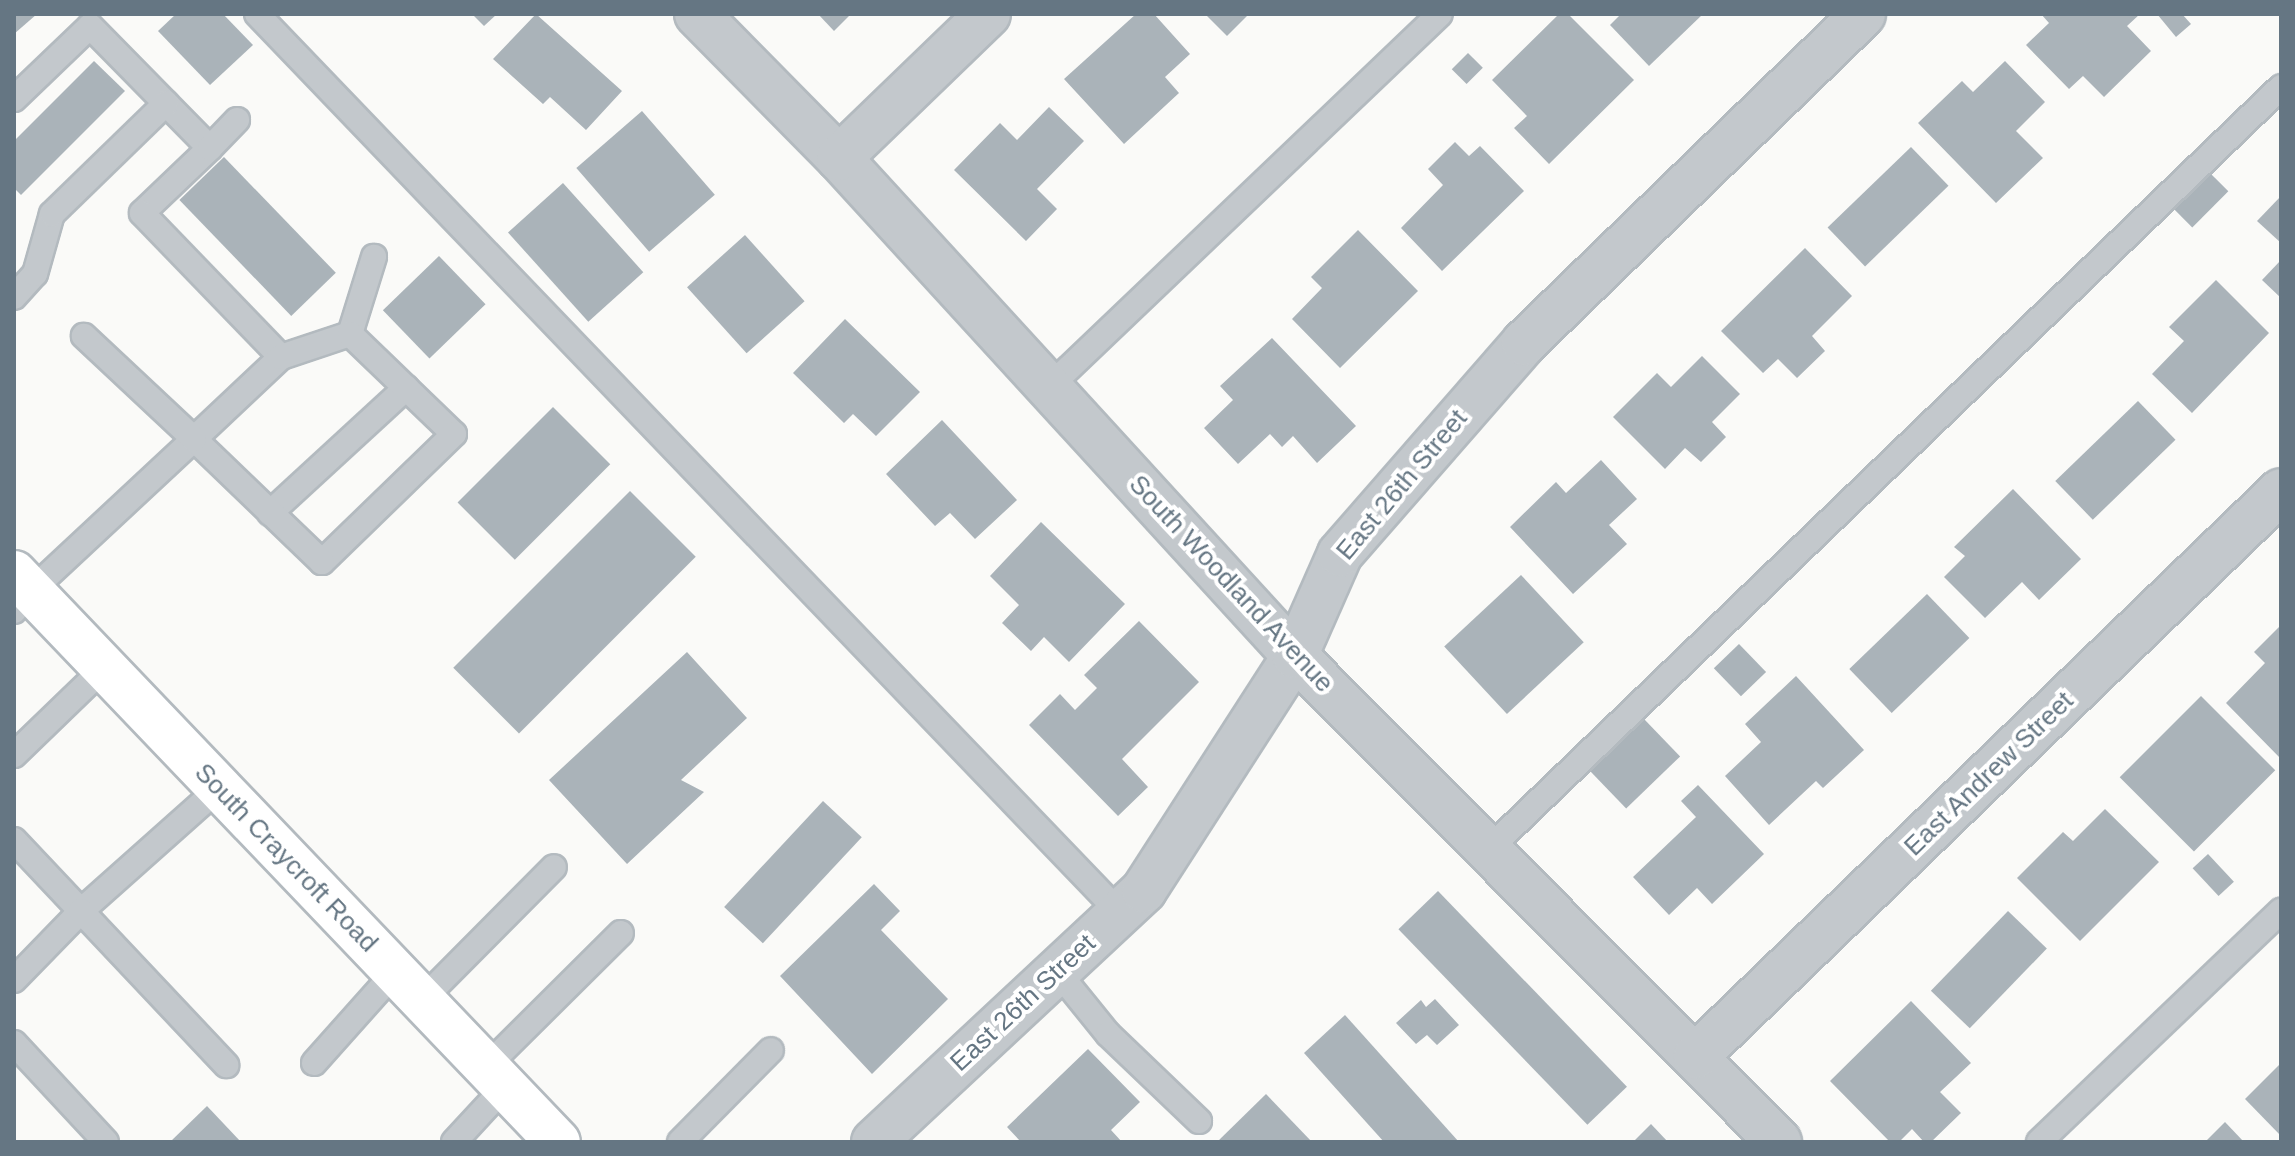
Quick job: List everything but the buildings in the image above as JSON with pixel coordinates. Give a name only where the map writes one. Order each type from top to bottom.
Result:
[{"type":"main road","name":"South Craycroft Road","points":[[20,592],[104,668],[558,1142]]},
{"type":"street","name":"South Woodland Avenue","points":[[697,14],[839,158],[1295,656],[1779,1142]]},
{"type":"street","points":[[839,158],[988,14]]},
{"type":"street","name":"East 26th Street","points":[[888,1137],[1144,890],[1295,656],[1340,554],[1524,343],[1863,14]]},
{"type":"street","name":"East Andrew Street","points":[[1696,1056],[2281,491]]},
{"type":"lane","points":[[257,14],[1120,913]]},
{"type":"lane","points":[[1049,387],[1440,14]]},
{"type":"lane","points":[[14,99],[90,26],[210,148]]},
{"type":"lane","points":[[1489,849],[2281,87]]},
{"type":"lane","points":[[19,282],[35,274],[52,214],[166,103]]},
{"type":"lane","points":[[237,120],[142,213],[281,357]]},
{"type":"lane","points":[[350,334],[374,257]]},
{"type":"lane","points":[[20,592],[194,439],[281,357],[350,334]]},
{"type":"lane","points":[[84,336],[322,562],[454,434],[350,334]]},
{"type":"lane","points":[[270,513],[406,388]]},
{"type":"lane","points":[[14,755],[104,668]]},
{"type":"lane","points":[[14,980],[81,911],[219,788]]},
{"type":"lane","points":[[14,840],[226,1065]]},
{"type":"lane","points":[[314,1063],[554,867]]},
{"type":"lane","points":[[2039,1142],[2281,911]]},
{"type":"lane","points":[[454,1142],[496,1077],[621,933]]},
{"type":"lane","points":[[1057,971],[1108,1034],[1199,1121]]},
{"type":"lane","points":[[14,1043],[106,1142]]},
{"type":"lane","points":[[680,1142],[771,1050]]}]
